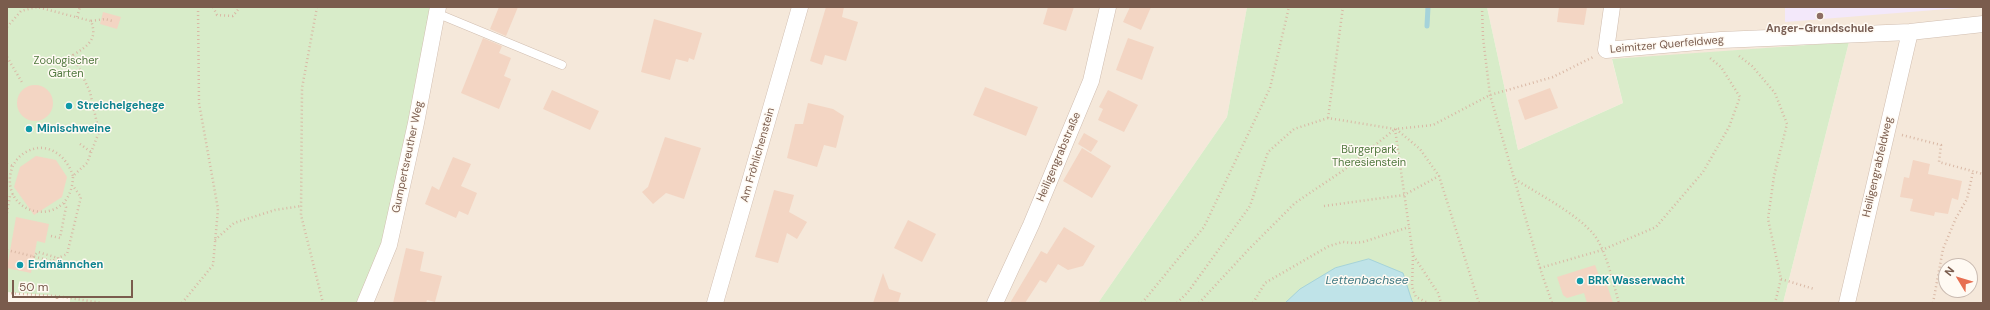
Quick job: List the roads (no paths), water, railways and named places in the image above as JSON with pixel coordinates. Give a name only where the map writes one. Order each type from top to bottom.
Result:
[{"type":"street","name":"Am Fröhlichenstein","points":[[715,303],[800,7]]},
{"type":"street","name":"Heiligengrabstraße","points":[[995,303],[1031,225],[1090,81],[1108,7]]},
{"type":"street","name":"Leimitzer Querfeldweg","points":[[1612,7],[1606,50],[1721,40],[1910,32],[1983,24]]},
{"type":"street","name":"Gumpertsreuther Weg","points":[[365,303],[389,245],[416,123],[437,10]]},
{"type":"street","name":"Heiligengrabfeldweg","points":[[1847,303],[1910,32]]},
{"type":"lane","points":[[437,10],[562,65]]},
{"type":"water","name":"Lettenbachsee","points":[[1369,259],[1403,273],[1414,303],[1285,303],[1300,289],[1335,268]]},
{"type":"waterway","points":[[1427,26],[1428,7]]},
{"type":"place","name":"Anger-Grundschule","points":[[1820,16]]},
{"type":"place","name":"Streichelgehege","points":[[69,106]]},
{"type":"place","name":"Minischweine","points":[[29,129]]},
{"type":"place","name":"Erdmännchen","points":[[20,265]]},
{"type":"place","name":"BRK Wasserwacht","points":[[1580,281]]},
{"type":"park label","name":"Zoologischer Garten","points":[[66,67]]},
{"type":"park label","name":"Bürgerpark Theresienstein","points":[[1369,156]]}]
